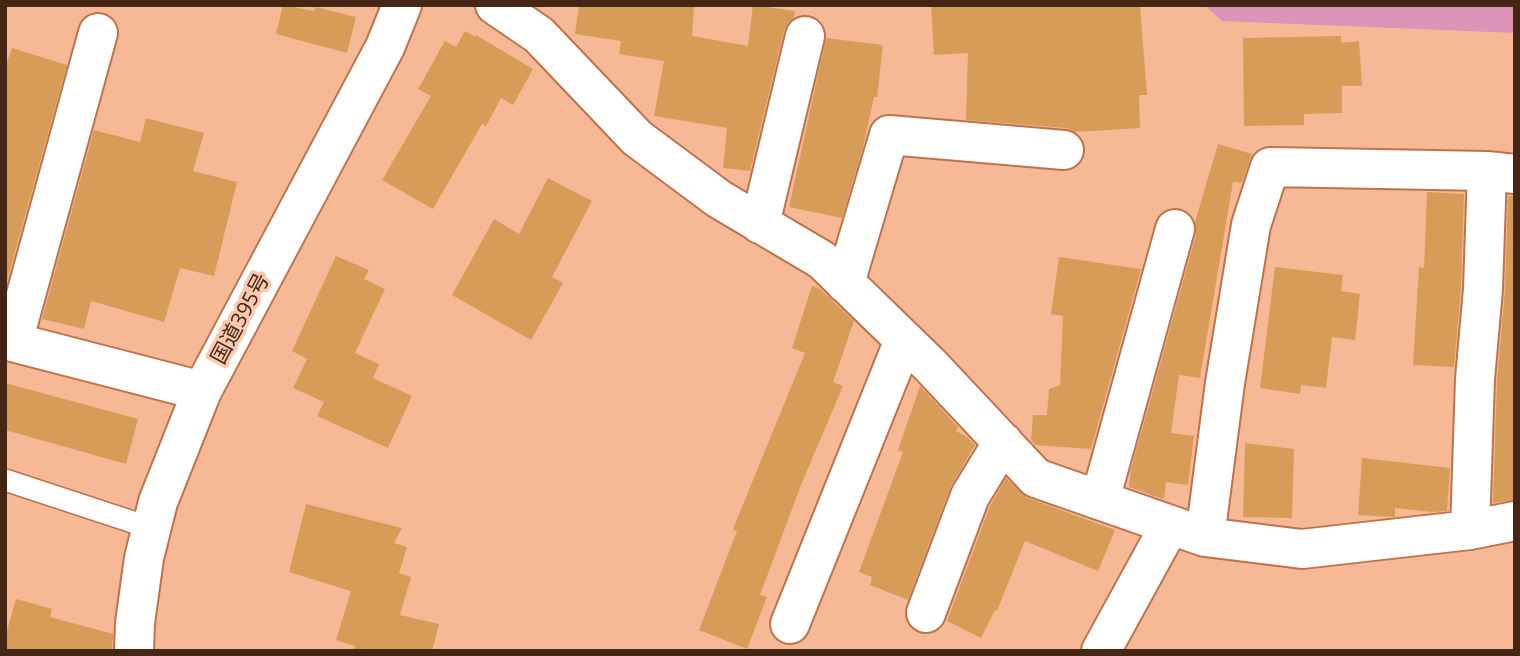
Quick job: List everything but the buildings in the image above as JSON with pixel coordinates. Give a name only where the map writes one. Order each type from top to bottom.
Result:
[{"type":"main road","name":"国道395号","points":[[134,651],[144,558],[158,502],[202,391],[385,47],[402,5]]},
{"type":"main road","points":[[495,5],[539,35],[637,138],[719,199],[821,260],[904,340],[1036,478],[1187,531],[1302,549],[1470,530],[1515,521]]},
{"type":"main road","points":[[98,33],[9,341],[202,391]]},
{"type":"main road","points":[[760,224],[805,36]]},
{"type":"main road","points":[[845,283],[889,135],[1064,150]]},
{"type":"main road","points":[[1101,651],[1187,531],[1225,383],[1251,225],[1270,167],[1501,172],[1483,289],[1475,379],[1470,530]]},
{"type":"main road","points":[[1100,500],[1175,229]]},
{"type":"main road","points":[[790,624],[904,340]]},
{"type":"main road","points":[[926,613],[970,496],[1003,442]]},
{"type":"lane","points":[[5,480],[152,528]]},
{"type":"shaded area","points":[[1204,5],[1515,5],[1515,33],[1222,21]]}]
